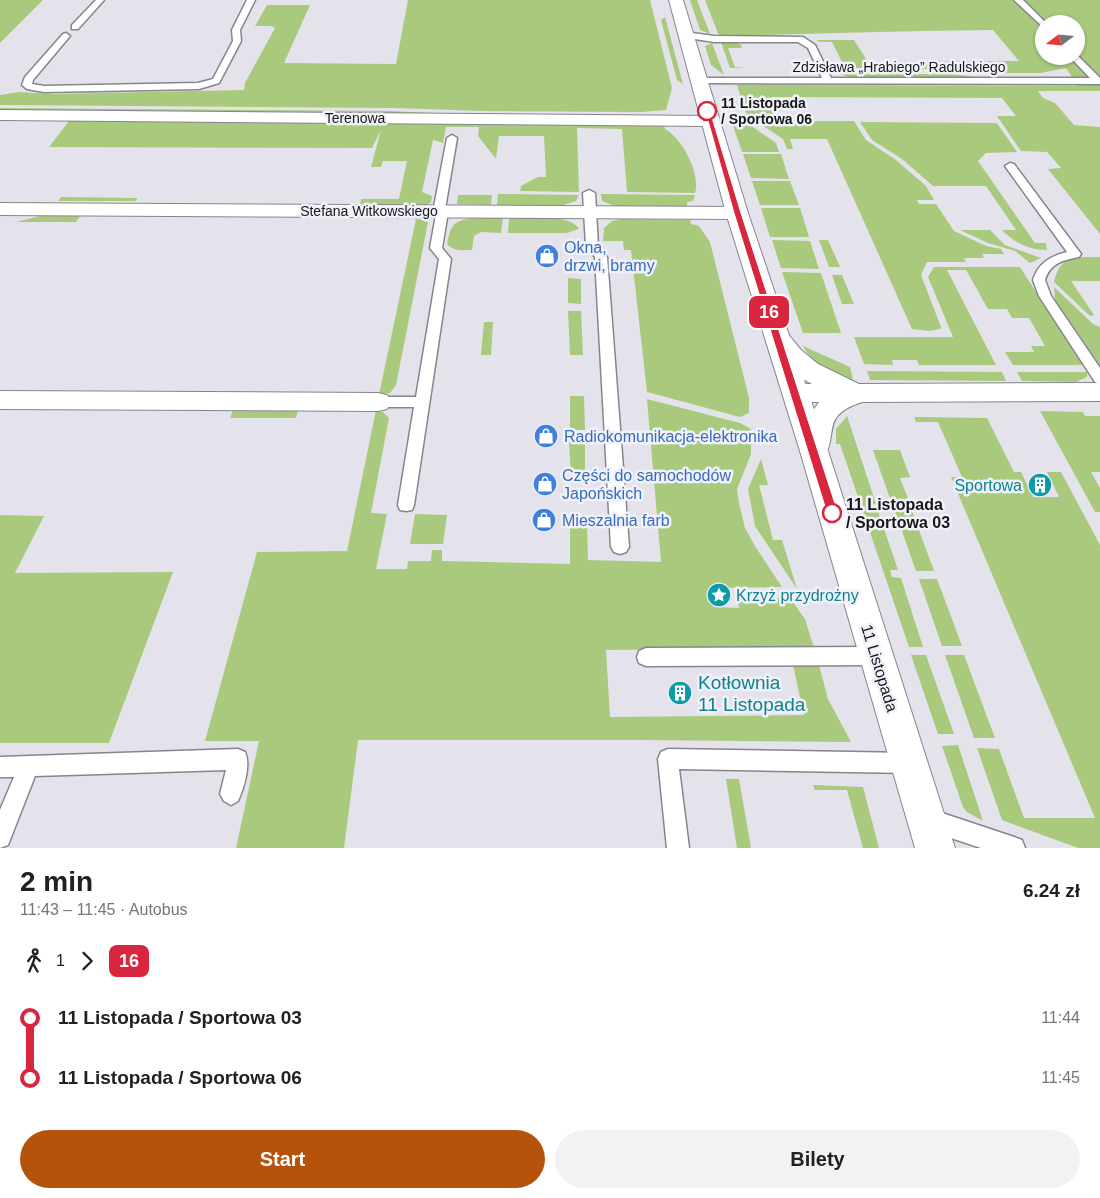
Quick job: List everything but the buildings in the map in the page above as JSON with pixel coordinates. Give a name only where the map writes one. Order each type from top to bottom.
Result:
[{"type":"street","name":"11 Listopada","points":[[676,0],[738,213],[814,451],[935,848]]},
{"type":"street","name":"Terenowa","points":[[0,115],[710,121]]},
{"type":"street","name":"Stefana Witkowskiego","points":[[0,199],[440,212],[590,203],[738,213]]},
{"type":"street","points":[[778,339],[789,354],[819,377],[864,392]]},
{"type":"street","points":[[814,451],[814,435],[824,413],[838,401],[864,392]]},
{"type":"street","points":[[795,393],[1100,392]]},
{"type":"street","points":[[0,400],[378,402]]},
{"type":"lane","points":[[75,27],[100,0]]},
{"type":"lane","points":[[66,36],[28,79],[27,84],[30,87],[54,89],[208,84],[216,81],[219,77],[237,41],[236,30],[251,0]]},
{"type":"lane","points":[[1018,0],[1035,17]]},
{"type":"lane","points":[[685,35],[714,39],[800,39],[812,47],[828,81]]},
{"type":"lane","points":[[1082,65],[1099,81]]},
{"type":"lane","name":"Zdzisława „Hrabiego” Radulskiego","points":[[698,80],[1099,81]]},
{"type":"lane","points":[[406,505],[445,260],[436,248],[452,138]]},
{"type":"lane","points":[[1010,166],[1075,254],[1064,256],[1052,262],[1044,268],[1039,280],[1045,296],[1100,379]]},
{"type":"lane","points":[[590,203],[592,246],[601,257],[620,547]]},
{"type":"lane","points":[[378,402],[422,402]]},
{"type":"lane","points":[[646,657],[876,656]]},
{"type":"lane","points":[[0,767],[238,759],[231,794]]},
{"type":"lane","points":[[678,848],[668,759],[865,764],[908,762]]},
{"type":"lane","points":[[0,837],[28,767]]},
{"type":"lane","points":[[926,819],[1014,848]]},
{"type":"green space","points":[[0,0],[43,0],[0,43]]},
{"type":"green space","points":[[408,0],[650,0],[672,88],[666,110],[642,112],[481,111],[396,108],[0,105],[0,95],[19,92],[54,94],[244,90],[245,83],[275,28],[271,26],[255,26],[267,5],[310,5],[284,63],[396,64]]},
{"type":"green space","points":[[690,0],[697,0],[710,34],[700,30]]},
{"type":"green space","points":[[705,0],[1100,0],[1100,91],[1038,91],[1043,98],[1055,103],[1074,125],[1100,127],[1100,234],[1048,169],[1061,168],[1047,152],[1021,151],[997,116],[1016,116],[1002,98],[771,97],[774,122],[756,120],[747,114],[744,109],[737,85],[1078,86],[1066,68],[1041,73],[989,73],[950,69],[845,68],[832,42],[816,40],[854,40],[868,62],[1019,61],[993,30],[719,36]]},
{"type":"green space","points":[[665,17],[683,84],[677,80],[661,20]]},
{"type":"green space","points":[[721,42],[734,42],[742,45],[741,48],[728,48],[735,67],[745,68],[730,68]]},
{"type":"green space","points":[[712,43],[724,75],[711,65],[705,46]]},
{"type":"green space","points":[[839,74],[952,74],[975,77],[849,77]]},
{"type":"green space","points":[[0,108],[390,111],[451,114],[0,111]]},
{"type":"green space","points":[[731,120],[743,120],[776,143],[779,152],[742,152]]},
{"type":"green space","points":[[69,121],[664,125],[665,129],[678,140],[689,157],[696,185],[695,193],[627,192],[622,129],[577,128],[579,192],[520,191],[521,186],[538,177],[546,177],[544,136],[499,136],[496,159],[478,136],[479,127],[446,127],[443,143],[433,140],[422,192],[432,196],[431,202],[424,207],[360,206],[361,199],[399,199],[407,161],[383,161],[381,167],[371,167],[381,130],[372,148],[49,147]]},
{"type":"green space","points":[[816,121],[854,121],[866,140],[896,160],[926,186],[934,200],[917,200],[919,204],[936,204],[954,231],[986,246],[1001,249],[1004,254],[982,254],[984,258],[964,258],[966,262],[927,262],[921,275],[941,327],[940,329],[929,331],[912,329],[827,139],[790,139],[793,149],[787,149],[783,139],[762,125],[811,125]]},
{"type":"green space","points":[[860,122],[997,123],[1017,152],[986,153],[978,161],[1035,243],[1046,243],[1047,250],[1034,249],[1023,245],[1012,239],[1002,230],[1016,230],[986,186],[933,186],[902,159],[872,140]]},
{"type":"green space","points":[[743,154],[781,154],[789,179],[751,178]]},
{"type":"green space","points":[[752,181],[790,181],[799,205],[760,205]]},
{"type":"green space","points":[[498,194],[579,195],[576,201],[560,206],[497,205]]},
{"type":"green space","points":[[601,194],[695,195],[693,201],[687,202],[687,207],[678,207],[615,206],[602,201]]},
{"type":"green space","points":[[458,195],[492,195],[491,205],[457,204]]},
{"type":"green space","points":[[61,197],[138,198],[135,201],[58,201]]},
{"type":"green space","points":[[761,208],[800,208],[809,237],[770,237]]},
{"type":"green space","points":[[40,216],[80,216],[76,222],[16,222]]},
{"type":"green space","points":[[503,218],[501,233],[481,232],[474,236],[472,250],[450,247],[447,244],[450,232],[455,224],[462,220]]},
{"type":"green space","points":[[509,218],[557,218],[574,224],[579,229],[567,233],[508,233]]},
{"type":"green space","points":[[416,219],[427,220],[428,222],[396,385],[390,393],[379,395]]},
{"type":"green space","points":[[622,219],[690,220],[691,224],[699,226],[710,242],[749,398],[749,413],[740,417],[647,392],[631,250],[624,250],[623,241],[603,241],[604,228],[612,221]]},
{"type":"green space","points":[[960,230],[990,230],[1005,245],[1041,258],[1030,263],[1015,251],[988,243]]},
{"type":"green space","points":[[772,240],[810,241],[819,269],[781,268]]},
{"type":"green space","points":[[819,240],[828,240],[840,267],[829,267]]},
{"type":"green space","points":[[1100,257],[1100,281],[1071,281],[1094,315],[1090,316],[1054,282],[1060,267],[1070,259]]},
{"type":"green space","points":[[934,267],[1020,267],[1083,365],[1013,365],[1005,352],[1034,352],[1031,346],[1045,346],[1029,318],[1012,318],[1007,309],[988,309],[966,270],[947,270],[996,365],[919,365],[917,360],[892,360],[893,365],[864,364],[854,337],[953,337],[928,277]]},
{"type":"green space","points":[[782,272],[821,273],[841,333],[803,333]]},
{"type":"green space","points":[[832,275],[842,275],[854,304],[842,304]]},
{"type":"green space","points":[[568,278],[581,279],[581,304],[568,303]]},
{"type":"green space","points":[[1054,287],[1093,324],[1100,327],[1100,365],[1055,300]]},
{"type":"green space","points":[[568,311],[581,311],[583,355],[570,355]]},
{"type":"green space","points":[[484,322],[493,322],[491,355],[481,355]]},
{"type":"green space","points":[[803,346],[850,367],[853,379],[838,375],[824,368],[812,359]]},
{"type":"green space","points":[[867,371],[1002,372],[1006,381],[870,380]]},
{"type":"green space","points":[[1017,372],[1087,372],[1087,377],[1076,382],[1022,381]]},
{"type":"green space","points":[[570,396],[584,396],[585,430],[570,430]]},
{"type":"green space","points":[[647,399],[740,423],[751,429],[751,454],[737,489],[739,503],[745,528],[782,587],[709,588],[713,607],[739,608],[738,598],[790,598],[805,619],[814,648],[606,650],[610,717],[804,715],[793,665],[819,665],[828,699],[851,742],[358,740],[344,848],[236,848],[259,741],[205,741],[257,552],[347,551],[376,410],[383,412],[389,418],[371,513],[387,514],[376,569],[407,569],[408,561],[431,561],[432,550],[442,550],[442,561],[570,564],[570,524],[587,524],[588,560],[661,562]]},
{"type":"green space","points":[[233,410],[298,410],[296,418],[230,418]]},
{"type":"green space","points":[[1040,411],[1083,412],[1085,416],[1100,416],[1100,472],[1091,472],[1100,488],[1100,512],[1095,512]]},
{"type":"green space","points":[[847,416],[876,504],[868,505],[870,511],[878,511],[898,570],[890,570],[892,577],[901,578],[923,647],[909,647],[840,444],[836,444],[836,429]]},
{"type":"green space","points":[[914,417],[987,418],[1014,472],[1021,472],[1033,497],[1059,497],[1047,472],[1061,472],[1100,545],[1100,848],[1078,848],[1002,820],[977,748],[999,749],[1024,818],[1095,818],[951,477],[962,477],[938,422],[916,422]]},
{"type":"green space","points":[[569,440],[585,440],[585,478],[571,478]]},
{"type":"green space","points":[[873,450],[900,450],[910,477],[900,478],[910,504],[892,504]]},
{"type":"green space","points":[[761,459],[768,485],[759,485],[773,540],[782,540],[797,589],[755,526],[748,489]]},
{"type":"green space","points":[[895,511],[912,511],[934,571],[916,571]]},
{"type":"green space","points":[[415,514],[447,515],[443,544],[410,544]]},
{"type":"green space","points":[[0,515],[44,516],[15,573],[173,572],[109,743],[0,743]]},
{"type":"green space","points":[[919,579],[937,579],[962,646],[942,646]]},
{"type":"green space","points":[[911,655],[926,655],[954,734],[938,734]]},
{"type":"green space","points":[[945,655],[964,655],[995,738],[974,738]]},
{"type":"green space","points":[[958,745],[983,821],[967,812],[963,807],[942,746]]},
{"type":"green space","points":[[726,779],[739,779],[751,848],[737,848]]},
{"type":"green space","points":[[813,785],[863,787],[879,848],[863,848],[847,790],[815,790]]},
{"type":"bus line","name":"16","points":[[707,111],[832,513]]},
{"type":"place","name":"11 Listopada / Sportowa 06","points":[[707,111]]},
{"type":"place","name":"Okna, drzwi, bramy","points":[[547,256]]},
{"type":"place","name":"Radiokomunikacja-elektronika","points":[[546,436]]},
{"type":"place","name":"Części do samochodów Japońskich","points":[[545,484]]},
{"type":"place","name":"Sportowa","points":[[1040,485]]},
{"type":"place","name":"11 Listopada / Sportowa 03","points":[[832,513]]},
{"type":"place","name":"Mieszalnia farb","points":[[544,520]]},
{"type":"place","name":"Krzyż przydrożny","points":[[719,595]]},
{"type":"place","name":"Kotłownia 11 Listopada","points":[[680,693]]}]
